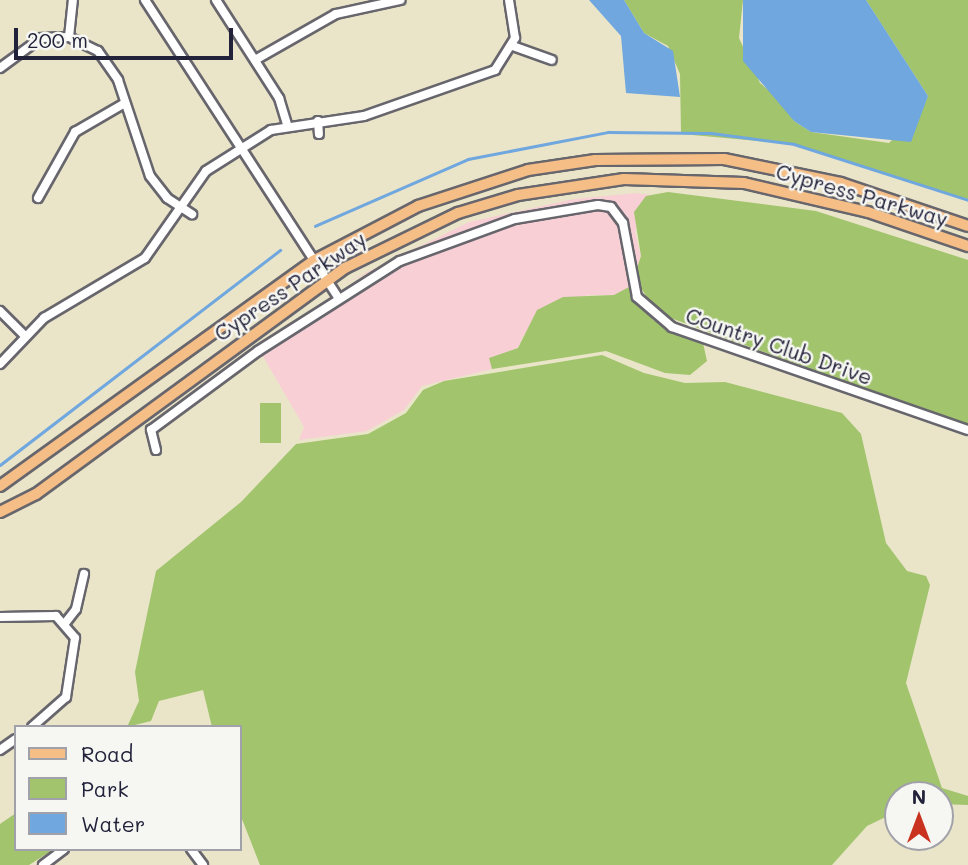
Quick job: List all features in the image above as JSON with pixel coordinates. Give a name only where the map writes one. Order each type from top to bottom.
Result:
[{"type":"main road","name":"Cypress Parkway","points":[[0,486],[313,261],[371,228],[466,188],[528,170],[609,159],[700,158],[780,167],[968,226]]},
{"type":"main road","name":"Cypress Parkway","points":[[0,512],[36,494],[328,279],[458,213],[518,195],[624,179],[769,188],[968,246]]},
{"type":"street","points":[[69,37],[73,0]]},
{"type":"street","points":[[145,0],[239,150],[338,297]]},
{"type":"street","points":[[216,0],[255,61],[287,124]]},
{"type":"street","points":[[255,61],[336,14],[400,0]]},
{"type":"street","points":[[0,364],[24,335],[137,265],[183,209],[199,178],[239,150],[287,124],[375,113],[485,75],[513,46],[509,0]]},
{"type":"street","points":[[0,68],[31,41],[69,37],[106,59],[125,103],[150,176],[183,209],[192,214]]},
{"type":"street","points":[[513,46],[552,60]]},
{"type":"street","points":[[38,198],[75,132],[125,103]]},
{"type":"street","points":[[317,121],[319,134]]},
{"type":"street","name":"Country Club Drive","points":[[156,450],[151,430],[338,297],[453,239],[515,219],[611,207],[626,232],[627,268],[637,297],[672,327],[968,430]]},
{"type":"street","points":[[0,311],[24,335]]},
{"type":"street","points":[[66,622],[76,609],[84,574]]},
{"type":"street","points":[[0,617],[46,614],[66,622],[76,643],[68,691],[34,725]]},
{"type":"street","points":[[43,865],[61,851]]},
{"type":"shaded area","points":[[636,193],[651,195],[635,232],[641,256],[634,277],[624,213],[598,201],[514,215],[452,235],[337,287],[469,222],[574,199]]},
{"type":"shaded area","points":[[579,211],[610,211],[619,224],[629,287],[614,295],[588,295],[523,336],[518,348],[489,358],[492,369],[422,386],[404,410],[367,431],[299,440],[304,427],[261,353],[402,265],[515,223]]},
{"type":"green space","points":[[624,0],[743,0],[739,38],[760,83],[784,103],[794,121],[811,132],[889,143],[921,112],[928,96],[866,0],[968,0],[968,201],[791,144],[681,134],[680,74],[668,46],[644,33]]},
{"type":"green space","points":[[668,192],[816,211],[968,260],[968,426],[657,313],[634,277],[641,256],[634,212],[646,196]]},
{"type":"green space","points":[[629,287],[653,320],[703,343],[707,361],[690,375],[665,373],[606,351],[492,369],[489,358],[518,348],[537,310],[563,297],[614,295]]},
{"type":"green space","points":[[602,355],[644,373],[685,383],[725,382],[842,413],[861,434],[886,543],[907,571],[926,576],[930,585],[906,683],[940,781],[884,781],[884,818],[867,826],[832,865],[260,865],[242,819],[242,725],[212,725],[203,690],[159,701],[151,721],[128,725],[139,701],[135,672],[156,571],[241,502],[296,444],[368,434],[406,413],[423,390],[444,381]]},
{"type":"green space","points":[[260,403],[281,403],[281,443],[260,443]]},
{"type":"green space","points":[[954,792],[968,796],[968,805],[954,804]]},
{"type":"green space","points":[[14,814],[14,851],[51,851],[29,865],[0,865],[0,824]]},
{"type":"water","points":[[589,0],[624,0],[644,33],[673,51],[680,97],[626,93],[621,36]]},
{"type":"water","points":[[743,0],[866,0],[928,96],[911,142],[811,132],[794,121],[743,61]]},
{"type":"waterway","points":[[315,226],[468,159],[608,132],[711,133],[794,144],[968,200]]},
{"type":"waterway","points":[[0,465],[280,250]]}]
